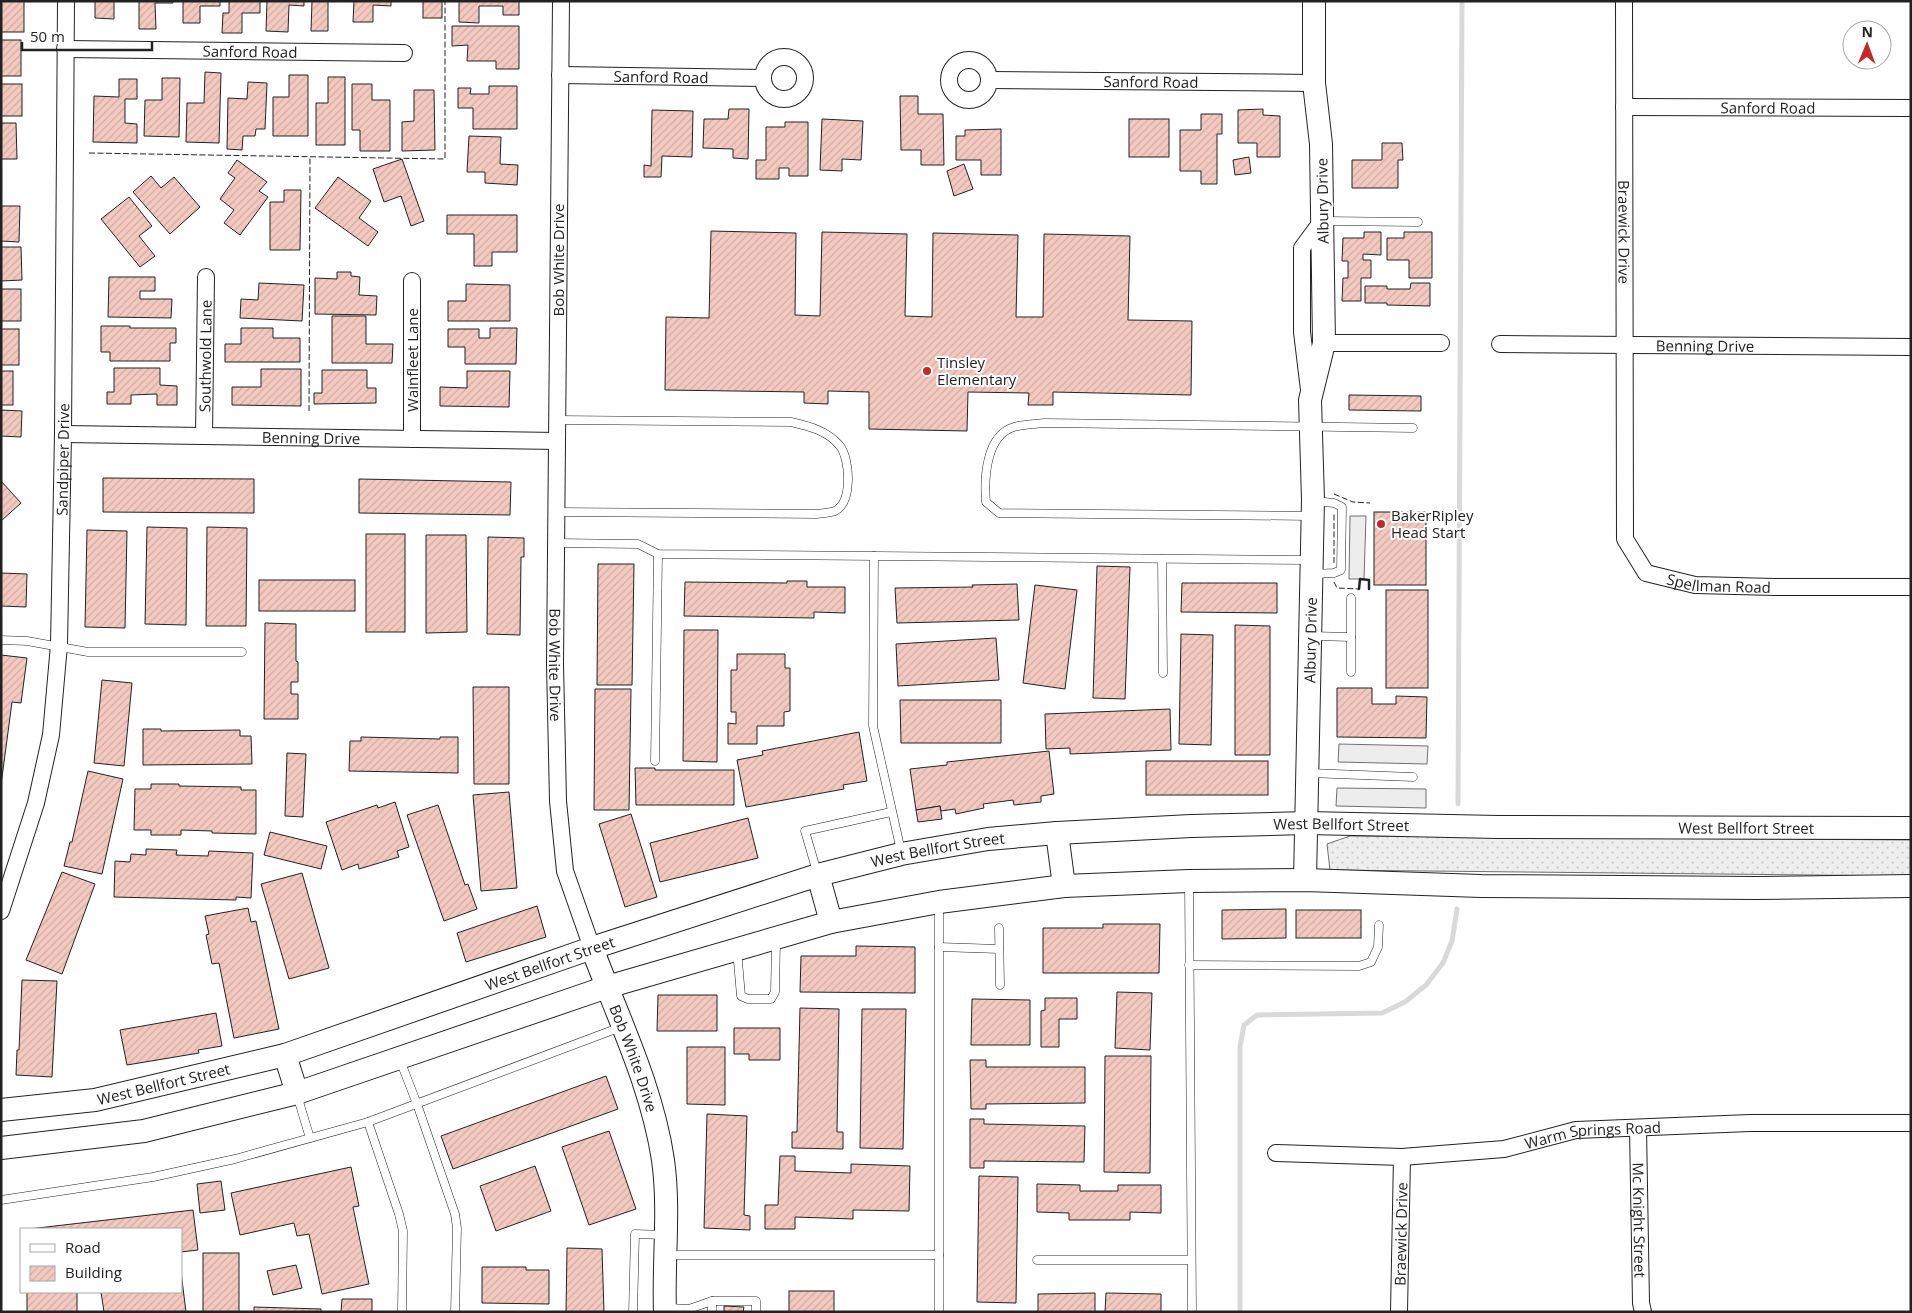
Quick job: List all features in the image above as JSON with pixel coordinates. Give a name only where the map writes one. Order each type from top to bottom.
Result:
[{"type":"main road","name":"Albury Drive","points":[[1305,880],[1313,508],[1310,400],[1324,343],[1321,144],[1314,83],[1314,1]]},
{"type":"main road","name":"West Bellfort Street","points":[[1,1110],[95,1100],[285,1055],[592,948],[818,875],[901,854],[988,839],[1057,833],[1191,826],[1306,824],[1507,827],[1911,828]]},
{"type":"main road","points":[[1057,833],[1064,886]]},
{"type":"main road","points":[[818,875],[831,922]]},
{"type":"main road","points":[[1,1148],[144,1132],[297,1093],[607,987],[831,922],[939,902],[1064,886],[1189,881],[1305,880],[1481,886],[1756,888],[1911,886]]},
{"type":"main road","name":"Bob White Drive","points":[[592,948],[648,1091],[656,1124],[665,1186],[665,1310]]},
{"type":"main road","points":[[285,1055],[297,1093]]},
{"type":"street","name":"Sandpiper Drive","points":[[1,911],[36,803],[51,735],[59,645],[63,434],[66,1]]},
{"type":"street","name":"Bob White Drive","points":[[560,1],[555,664],[558,801],[565,871],[592,948]]},
{"type":"street","name":"Braewick Drive","points":[[1624,1],[1624,462]]},
{"type":"street","name":"Sanford Road","points":[[66,49],[404,53]]},
{"type":"street","name":"Sanford Road","points":[[560,75],[762,78]]},
{"type":"street","name":"Sanford Road","points":[[990,80],[1314,83]]},
{"type":"street","name":"Sanford Road","points":[[1624,107],[1911,108]]},
{"type":"street","name":"Albury Drive","points":[[1310,400],[1302,332],[1302,248],[1322,221]]},
{"type":"street","name":"Southwold Lane","points":[[204,436],[206,277]]},
{"type":"street","name":"Wainfleet Lane","points":[[412,281],[412,439]]},
{"type":"street","points":[[1324,343],[1441,343]]},
{"type":"street","name":"Benning Drive","points":[[1500,344],[1911,346]]},
{"type":"street","name":"Benning Drive","points":[[63,434],[557,441]]},
{"type":"street","name":"Spellman Road","points":[[1624,462],[1625,540],[1646,573],[1695,585],[1911,587]]},
{"type":"street","name":"Warm Springs Road","points":[[1276,1153],[1402,1158],[1504,1148],[1576,1130],[1750,1123],[1911,1124]]},
{"type":"street","name":"Mc Knight Street","points":[[1638,1128],[1640,1303],[1643,1312]]},
{"type":"street","name":"Braewick Drive","points":[[1399,1312],[1402,1158]]},
{"type":"lane","points":[[1322,221],[1418,222]]},
{"type":"lane","points":[[556,512],[816,514],[835,511],[846,500],[848,485],[846,462],[840,446],[826,434],[811,426],[791,422],[557,420]]},
{"type":"lane","points":[[556,542],[638,544],[658,554],[1162,559],[1311,567],[1334,573],[1341,570],[1342,507],[1334,503],[1313,508],[999,513],[986,502],[985,472],[990,452],[998,439],[1012,427],[1045,423],[1412,428]]},
{"type":"lane","points":[[655,761],[658,554]]},
{"type":"lane","points":[[874,556],[873,726],[901,854]]},
{"type":"lane","points":[[1162,559],[1163,673]]},
{"type":"lane","points":[[1351,598],[1351,672]]},
{"type":"lane","points":[[1310,636],[1351,637]]},
{"type":"lane","points":[[1,640],[59,645],[88,652],[242,652]]},
{"type":"lane","points":[[1308,773],[1413,777]]},
{"type":"lane","points":[[818,875],[806,831],[892,812]]},
{"type":"lane","points":[[1189,881],[1192,1312]]},
{"type":"lane","points":[[939,902],[939,1312]]},
{"type":"lane","points":[[1189,965],[1359,966],[1371,962],[1378,947],[1379,925]]},
{"type":"lane","points":[[999,928],[1000,985]]},
{"type":"lane","points":[[737,950],[741,996],[748,999],[772,999],[775,992],[776,938]]},
{"type":"lane","points":[[939,947],[999,949]]},
{"type":"lane","points":[[1,1200],[153,1177],[235,1159],[368,1122],[622,1026]]},
{"type":"lane","points":[[399,1058],[455,1214],[457,1228],[454,1312]]},
{"type":"lane","points":[[297,1093],[310,1138]]},
{"type":"lane","points":[[368,1122],[403,1231],[402,1312]]},
{"type":"lane","points":[[633,1312],[635,1234],[665,1245],[939,1255]]},
{"type":"lane","points":[[1037,1260],[1191,1260]]},
{"type":"lane","points":[[712,1301],[712,1312]]},
{"type":"lane","points":[[665,1310],[689,1309],[712,1301],[756,1301],[756,1312]]},
{"type":"shaded area","points":[[1350,516],[1366,516],[1364,579],[1349,579]]},
{"type":"shaded area","points":[[1339,744],[1428,746],[1427,764],[1338,762]]},
{"type":"shaded area","points":[[1337,788],[1426,789],[1426,808],[1336,806]]},
{"type":"shaded area","points":[[1350,836],[1911,840],[1911,876],[1330,870],[1327,844]]},
{"type":"building","points":[[1,1],[24,1],[24,32],[1,32]]},
{"type":"building","points":[[95,1],[114,1],[114,19],[95,18]]},
{"type":"building","points":[[139,1],[173,1],[173,3],[155,3],[156,29],[139,29]]},
{"type":"building","points":[[183,1],[220,1],[220,6],[200,6],[200,23],[183,23]]},
{"type":"building","points":[[229,1],[260,1],[260,13],[242,13],[242,33],[222,33],[223,13],[229,13]]},
{"type":"building","points":[[267,1],[304,1],[304,6],[289,5],[288,32],[266,31]]},
{"type":"building","points":[[312,1],[328,1],[328,31],[311,31]]},
{"type":"building","points":[[354,1],[391,1],[391,6],[373,5],[373,22],[353,22]]},
{"type":"building","points":[[423,1],[442,1],[442,18],[423,18]]},
{"type":"building","points":[[459,1],[519,1],[519,15],[503,15],[503,6],[479,6],[479,23],[459,22]]},
{"type":"building","points":[[452,26],[519,26],[519,69],[496,69],[496,61],[467,61],[468,45],[452,46]]},
{"type":"building","points":[[1,40],[21,40],[21,76],[1,76]]},
{"type":"building","points":[[205,72],[221,73],[219,143],[186,142],[187,103],[204,103]]},
{"type":"building","points":[[289,75],[308,75],[308,136],[273,136],[273,97],[289,97]]},
{"type":"building","points":[[328,77],[345,77],[345,145],[316,145],[316,103],[328,103]]},
{"type":"building","points":[[162,78],[180,78],[179,137],[144,136],[145,100],[162,100]]},
{"type":"building","points":[[119,79],[137,79],[137,99],[125,99],[125,123],[137,124],[137,143],[93,142],[94,96],[119,97]]},
{"type":"building","points":[[248,82],[267,83],[265,129],[256,129],[255,136],[243,136],[242,150],[227,149],[228,98],[247,99]]},
{"type":"building","points":[[1,84],[22,84],[22,116],[1,116]]},
{"type":"building","points":[[352,84],[372,84],[372,100],[390,100],[390,151],[360,151],[360,130],[352,130]]},
{"type":"building","points":[[489,86],[517,86],[517,129],[473,129],[473,108],[458,108],[458,88],[471,88],[470,94],[489,94]]},
{"type":"building","points":[[414,90],[434,90],[435,150],[402,151],[402,122],[414,121]]},
{"type":"building","points":[[900,96],[918,96],[918,114],[943,114],[944,165],[921,165],[921,150],[901,150]]},
{"type":"building","points":[[729,109],[749,109],[748,159],[733,158],[733,149],[703,148],[704,119],[728,119]]},
{"type":"building","points":[[1263,109],[1263,115],[1280,116],[1280,157],[1257,157],[1257,143],[1238,143],[1238,110]]},
{"type":"building","points":[[652,110],[693,111],[692,157],[662,156],[661,177],[644,177],[644,165],[651,166]]},
{"type":"building","points":[[1201,114],[1222,114],[1222,134],[1217,134],[1217,184],[1201,184],[1201,171],[1180,171],[1180,130],[1201,130]]},
{"type":"building","points":[[822,119],[863,121],[861,160],[842,159],[842,171],[820,170]]},
{"type":"building","points":[[1129,119],[1169,119],[1169,157],[1129,157]]},
{"type":"building","points":[[785,122],[808,122],[808,176],[789,176],[789,168],[779,168],[779,179],[756,179],[756,160],[766,160],[766,127],[785,127]]},
{"type":"building","points":[[1,123],[16,123],[17,159],[1,159]]},
{"type":"building","points":[[1001,129],[1001,175],[981,175],[981,160],[956,160],[956,136],[965,136],[965,130]]},
{"type":"building","points":[[469,136],[501,137],[500,164],[518,165],[517,185],[485,183],[485,172],[467,172]]},
{"type":"building","points":[[1382,143],[1402,143],[1403,160],[1398,160],[1398,188],[1352,188],[1352,160],[1382,160]]},
{"type":"building","points":[[1249,157],[1251,173],[1235,175],[1233,160]]},
{"type":"building","points":[[402,159],[424,221],[411,226],[401,196],[384,202],[373,169]]},
{"type":"building","points":[[237,160],[267,182],[259,191],[268,197],[240,235],[224,223],[234,210],[220,199],[235,178],[228,173]]},
{"type":"building","points":[[964,164],[973,189],[954,196],[947,171]]},
{"type":"building","points":[[151,176],[161,188],[174,177],[200,207],[170,234],[133,192]]},
{"type":"building","points":[[338,177],[371,201],[359,218],[378,232],[368,246],[315,208]]},
{"type":"building","points":[[284,190],[301,190],[300,250],[270,250],[270,202],[284,202]]},
{"type":"building","points":[[129,197],[152,226],[139,236],[155,256],[140,267],[101,219]]},
{"type":"building","points":[[1,206],[20,206],[19,242],[1,241]]},
{"type":"building","points":[[447,215],[517,215],[517,252],[492,252],[492,266],[474,266],[474,234],[447,234]]},
{"type":"building","points":[[711,231],[796,233],[795,315],[820,316],[822,232],[907,234],[905,316],[932,317],[933,233],[1018,235],[1016,317],[1043,317],[1044,234],[1130,236],[1128,320],[1192,321],[1191,395],[1053,392],[1053,405],[1028,405],[1029,393],[968,392],[967,431],[869,429],[869,392],[828,391],[828,404],[804,403],[804,392],[665,390],[666,317],[709,318]]},
{"type":"building","points":[[1364,232],[1381,232],[1381,255],[1363,254],[1363,260],[1371,260],[1371,278],[1361,278],[1361,301],[1342,301],[1343,278],[1348,278],[1348,261],[1342,261],[1343,238],[1364,238]]},
{"type":"building","points":[[1404,232],[1432,232],[1432,278],[1409,278],[1409,260],[1387,260],[1387,238],[1404,238]]},
{"type":"building","points":[[1,247],[21,247],[22,280],[1,281]]},
{"type":"building","points":[[337,272],[351,272],[351,276],[360,277],[359,295],[377,296],[376,315],[315,314],[315,278],[337,279]]},
{"type":"building","points":[[109,277],[155,277],[155,291],[140,291],[140,299],[172,299],[171,318],[108,317]]},
{"type":"building","points":[[259,283],[304,285],[302,321],[240,318],[241,299],[258,300]]},
{"type":"building","points":[[1411,283],[1430,283],[1430,306],[1365,303],[1365,286],[1387,286],[1387,289],[1410,289]]},
{"type":"building","points":[[466,284],[510,285],[510,321],[448,321],[448,301],[466,301]]},
{"type":"building","points":[[1,289],[21,289],[21,321],[1,321]]},
{"type":"building","points":[[332,316],[366,316],[366,344],[393,344],[392,363],[332,363]]},
{"type":"building","points":[[101,326],[176,328],[176,343],[170,343],[170,361],[110,361],[110,352],[101,352]]},
{"type":"building","points":[[241,328],[273,328],[273,338],[300,338],[300,362],[225,362],[225,344],[241,344]]},
{"type":"building","points":[[490,328],[517,328],[516,364],[465,364],[465,347],[448,347],[448,329],[479,329],[479,338],[490,338]]},
{"type":"building","points":[[1,329],[19,329],[19,365],[1,365]]},
{"type":"building","points":[[114,368],[160,368],[160,385],[177,386],[177,405],[157,405],[157,394],[131,395],[131,404],[107,404],[107,392],[114,392]]},
{"type":"building","points":[[261,369],[301,369],[301,406],[232,405],[232,387],[261,387]]},
{"type":"building","points":[[322,370],[367,370],[367,388],[376,388],[376,403],[314,404],[314,393],[322,393]]},
{"type":"building","points":[[1,371],[13,371],[13,405],[1,405]]},
{"type":"building","points":[[467,371],[510,371],[509,407],[440,406],[440,387],[467,388]]},
{"type":"building","points":[[1349,395],[1421,396],[1421,411],[1349,410]]},
{"type":"building","points":[[1,410],[22,411],[21,437],[1,436]]},
{"type":"building","points":[[103,478],[254,479],[254,513],[103,512]]},
{"type":"building","points":[[359,479],[511,482],[510,515],[359,513]]},
{"type":"building","points":[[1,481],[21,503],[1,521]]},
{"type":"building","points":[[1374,512],[1426,512],[1426,585],[1374,585]]},
{"type":"building","points":[[147,527],[187,528],[186,625],[145,624]]},
{"type":"building","points":[[207,527],[247,528],[246,626],[206,626]]},
{"type":"building","points":[[87,530],[127,531],[125,628],[85,627]]},
{"type":"building","points":[[366,534],[405,534],[405,632],[366,632]]},
{"type":"building","points":[[426,535],[466,535],[467,632],[426,633]]},
{"type":"building","points":[[488,537],[524,538],[524,557],[521,557],[520,635],[487,634]]},
{"type":"building","points":[[598,564],[634,564],[632,685],[597,685]]},
{"type":"building","points":[[1097,566],[1130,567],[1125,699],[1093,698]]},
{"type":"building","points":[[1,573],[27,574],[26,607],[1,606]]},
{"type":"building","points":[[259,580],[355,580],[355,611],[259,611]]},
{"type":"building","points":[[787,581],[807,581],[807,587],[845,587],[845,613],[814,612],[814,618],[684,616],[685,582],[787,583]]},
{"type":"building","points":[[1182,583],[1277,583],[1277,613],[1181,612]]},
{"type":"building","points":[[1017,584],[1019,620],[897,623],[895,588],[973,587],[972,585]]},
{"type":"building","points":[[1035,585],[1077,590],[1065,689],[1023,683]]},
{"type":"building","points":[[1386,590],[1428,590],[1428,688],[1386,688]]},
{"type":"building","points":[[265,623],[296,624],[298,682],[291,682],[291,694],[298,694],[298,719],[264,719]]},
{"type":"building","points":[[1235,625],[1270,626],[1270,755],[1235,755]]},
{"type":"building","points":[[684,630],[718,630],[717,762],[683,761]]},
{"type":"building","points":[[1181,634],[1213,635],[1211,745],[1179,744]]},
{"type":"building","points":[[996,638],[999,680],[898,686],[896,644]]},
{"type":"building","points":[[737,654],[785,654],[785,668],[790,668],[790,711],[784,712],[784,726],[757,726],[757,744],[728,744],[728,723],[736,724],[736,712],[731,712],[731,670],[737,670]]},
{"type":"building","points":[[1,655],[27,658],[21,703],[12,702],[1,785]]},
{"type":"building","points":[[102,680],[132,683],[124,766],[94,763]]},
{"type":"building","points":[[473,687],[509,687],[509,784],[474,784]]},
{"type":"building","points":[[1337,688],[1372,688],[1372,704],[1396,704],[1396,696],[1427,697],[1426,738],[1337,737]]},
{"type":"building","points":[[595,689],[631,689],[629,810],[594,810]]},
{"type":"building","points":[[900,700],[1001,700],[1001,743],[901,743]]},
{"type":"building","points":[[1170,709],[1171,750],[1070,754],[1070,748],[1046,749],[1045,714]]},
{"type":"building","points":[[143,729],[161,729],[161,731],[240,730],[240,736],[251,736],[252,764],[143,765]]},
{"type":"building","points":[[859,732],[867,781],[843,785],[844,789],[746,807],[737,760],[763,755],[762,751]]},
{"type":"building","points":[[361,737],[440,739],[440,737],[458,737],[458,773],[349,771],[350,741],[361,741]]},
{"type":"building","points":[[1049,751],[1054,794],[1041,796],[1041,802],[1014,805],[1013,800],[983,804],[984,808],[956,814],[955,809],[941,811],[940,806],[916,810],[910,769],[947,765],[947,762]]},
{"type":"building","points":[[287,753],[306,754],[303,817],[285,816]]},
{"type":"building","points":[[1146,761],[1268,761],[1268,795],[1146,795]]},
{"type":"building","points":[[635,768],[655,768],[655,770],[734,770],[734,805],[636,805]]},
{"type":"building","points":[[88,771],[123,779],[102,874],[64,866],[70,842],[72,842]]},
{"type":"building","points":[[151,784],[241,787],[241,790],[256,790],[256,834],[181,830],[181,835],[151,835],[151,830],[134,830],[135,789],[151,789]]},
{"type":"building","points":[[509,792],[517,888],[481,891],[473,795]]},
{"type":"building","points":[[395,802],[409,847],[397,851],[399,857],[359,869],[358,864],[342,870],[326,822],[377,805],[378,808]]},
{"type":"building","points":[[438,805],[465,885],[468,884],[477,909],[444,921],[407,815]]},
{"type":"building","points":[[940,806],[942,819],[918,822],[916,810]]},
{"type":"building","points":[[631,814],[657,897],[625,907],[599,824]]},
{"type":"building","points":[[748,818],[758,858],[660,882],[650,843]]},
{"type":"building","points":[[270,832],[327,846],[321,869],[264,855]]},
{"type":"building","points":[[146,849],[177,850],[176,855],[208,856],[209,851],[253,853],[251,898],[236,897],[236,900],[114,897],[115,861],[130,862],[131,854],[146,855]]},
{"type":"building","points":[[62,872],[95,884],[62,974],[26,960]]},
{"type":"building","points":[[302,873],[329,968],[289,979],[261,884]]},
{"type":"building","points":[[537,906],[546,937],[466,962],[457,933]]},
{"type":"building","points":[[248,908],[251,922],[256,921],[279,1029],[234,1038],[219,963],[212,964],[206,935],[209,934],[205,916]]},
{"type":"building","points":[[1286,909],[1286,938],[1222,939],[1222,910]]},
{"type":"building","points":[[1296,910],[1361,910],[1361,938],[1296,938]]},
{"type":"building","points":[[1103,924],[1160,924],[1159,973],[1043,973],[1043,928],[1103,928]]},
{"type":"building","points":[[856,946],[915,947],[915,993],[800,992],[801,956],[856,956]]},
{"type":"building","points":[[22,980],[57,981],[52,1077],[16,1075]]},
{"type":"building","points":[[1117,992],[1152,993],[1150,1050],[1115,1048]]},
{"type":"building","points":[[658,995],[717,995],[717,1031],[657,1031]]},
{"type":"building","points":[[1045,998],[1077,998],[1077,1019],[1059,1019],[1059,1047],[1041,1047],[1041,1011],[1045,1010]]},
{"type":"building","points":[[972,999],[1030,1000],[1030,1045],[971,1045]]},
{"type":"building","points":[[800,1008],[839,1009],[837,1132],[843,1132],[843,1149],[792,1148],[792,1132],[797,1132]]},
{"type":"building","points":[[862,1009],[906,1009],[903,1149],[860,1148]]},
{"type":"building","points":[[216,1013],[222,1046],[198,1050],[199,1053],[127,1065],[120,1030]]},
{"type":"building","points":[[734,1028],[780,1028],[780,1060],[749,1060],[749,1054],[734,1054]]},
{"type":"building","points":[[687,1047],[725,1047],[725,1105],[687,1104]]},
{"type":"building","points":[[1105,1056],[1151,1056],[1150,1173],[1104,1172]]},
{"type":"building","points":[[970,1060],[986,1060],[986,1067],[1085,1067],[1085,1103],[986,1104],[986,1109],[971,1109]]},
{"type":"building","points":[[606,1076],[618,1109],[453,1169],[441,1136]]},
{"type":"building","points":[[707,1114],[747,1116],[744,1215],[750,1216],[750,1230],[704,1228]]},
{"type":"building","points":[[970,1119],[984,1119],[984,1124],[1085,1126],[1084,1162],[984,1161],[984,1168],[970,1168]]},
{"type":"building","points":[[609,1131],[636,1209],[589,1225],[562,1147]]},
{"type":"building","points":[[780,1156],[795,1156],[795,1171],[851,1173],[851,1164],[910,1166],[909,1211],[853,1210],[853,1219],[795,1217],[795,1229],[765,1229],[765,1205],[778,1205]]},
{"type":"building","points":[[535,1166],[551,1211],[496,1231],[480,1186]]},
{"type":"building","points":[[351,1167],[359,1206],[353,1207],[369,1284],[322,1294],[309,1234],[297,1236],[294,1223],[240,1235],[231,1193]]},
{"type":"building","points":[[979,1176],[1018,1177],[1016,1303],[977,1302]]},
{"type":"building","points":[[221,1181],[225,1210],[200,1213],[197,1184]]},
{"type":"building","points":[[1037,1184],[1080,1185],[1080,1191],[1118,1191],[1118,1185],[1161,1185],[1161,1213],[1130,1212],[1130,1220],[1069,1220],[1069,1213],[1037,1212]]},
{"type":"building","points":[[193,1210],[198,1250],[182,1252],[182,1228],[38,1228]]},
{"type":"building","points":[[567,1248],[602,1249],[604,1312],[566,1312]]},
{"type":"building","points":[[203,1253],[239,1253],[239,1312],[203,1312]]},
{"type":"building","points":[[296,1265],[302,1288],[273,1295],[267,1271]]},
{"type":"building","points":[[482,1267],[526,1267],[526,1270],[549,1270],[549,1304],[482,1303]]},
{"type":"building","points":[[182,1280],[186,1312],[104,1312],[101,1293],[182,1293]]},
{"type":"building","points":[[789,1291],[834,1291],[834,1312],[789,1312]]},
{"type":"building","points":[[27,1293],[77,1293],[77,1312],[27,1312]]},
{"type":"building","points":[[1095,1293],[1095,1312],[1038,1312],[1038,1294]]},
{"type":"building","points":[[1106,1293],[1161,1294],[1161,1312],[1105,1312]]},
{"type":"building","points":[[342,1299],[372,1299],[372,1312],[341,1312]]},
{"type":"building","points":[[724,1306],[744,1307],[743,1312],[724,1312]]},
{"type":"building","points":[[254,1307],[321,1309],[321,1312],[254,1312]]},
{"type":"waterway","points":[[1458,804],[1462,1]]},
{"type":"waterway","points":[[1240,1312],[1240,1047],[1244,1025],[1257,1015],[1382,1013],[1405,1002],[1426,985],[1443,963],[1452,941],[1457,909]]},
{"type":"fence","points":[[89,153],[445,159],[445,1]]},
{"type":"fence","points":[[309,411],[310,157]]},
{"type":"fence","points":[[1334,494],[1353,502],[1370,503]]},
{"type":"fence","points":[[1334,512],[1334,563]]},
{"type":"fence","points":[[1334,582],[1337,588],[1359,589]]},
{"type":"wall","points":[[1359,589],[1360,579],[1369,580],[1369,589]]},
{"type":"place","name":"Tinsley Elementary","points":[[927,371]]},
{"type":"place","name":"BakerRipley Head Start","points":[[1381,524]]}]
